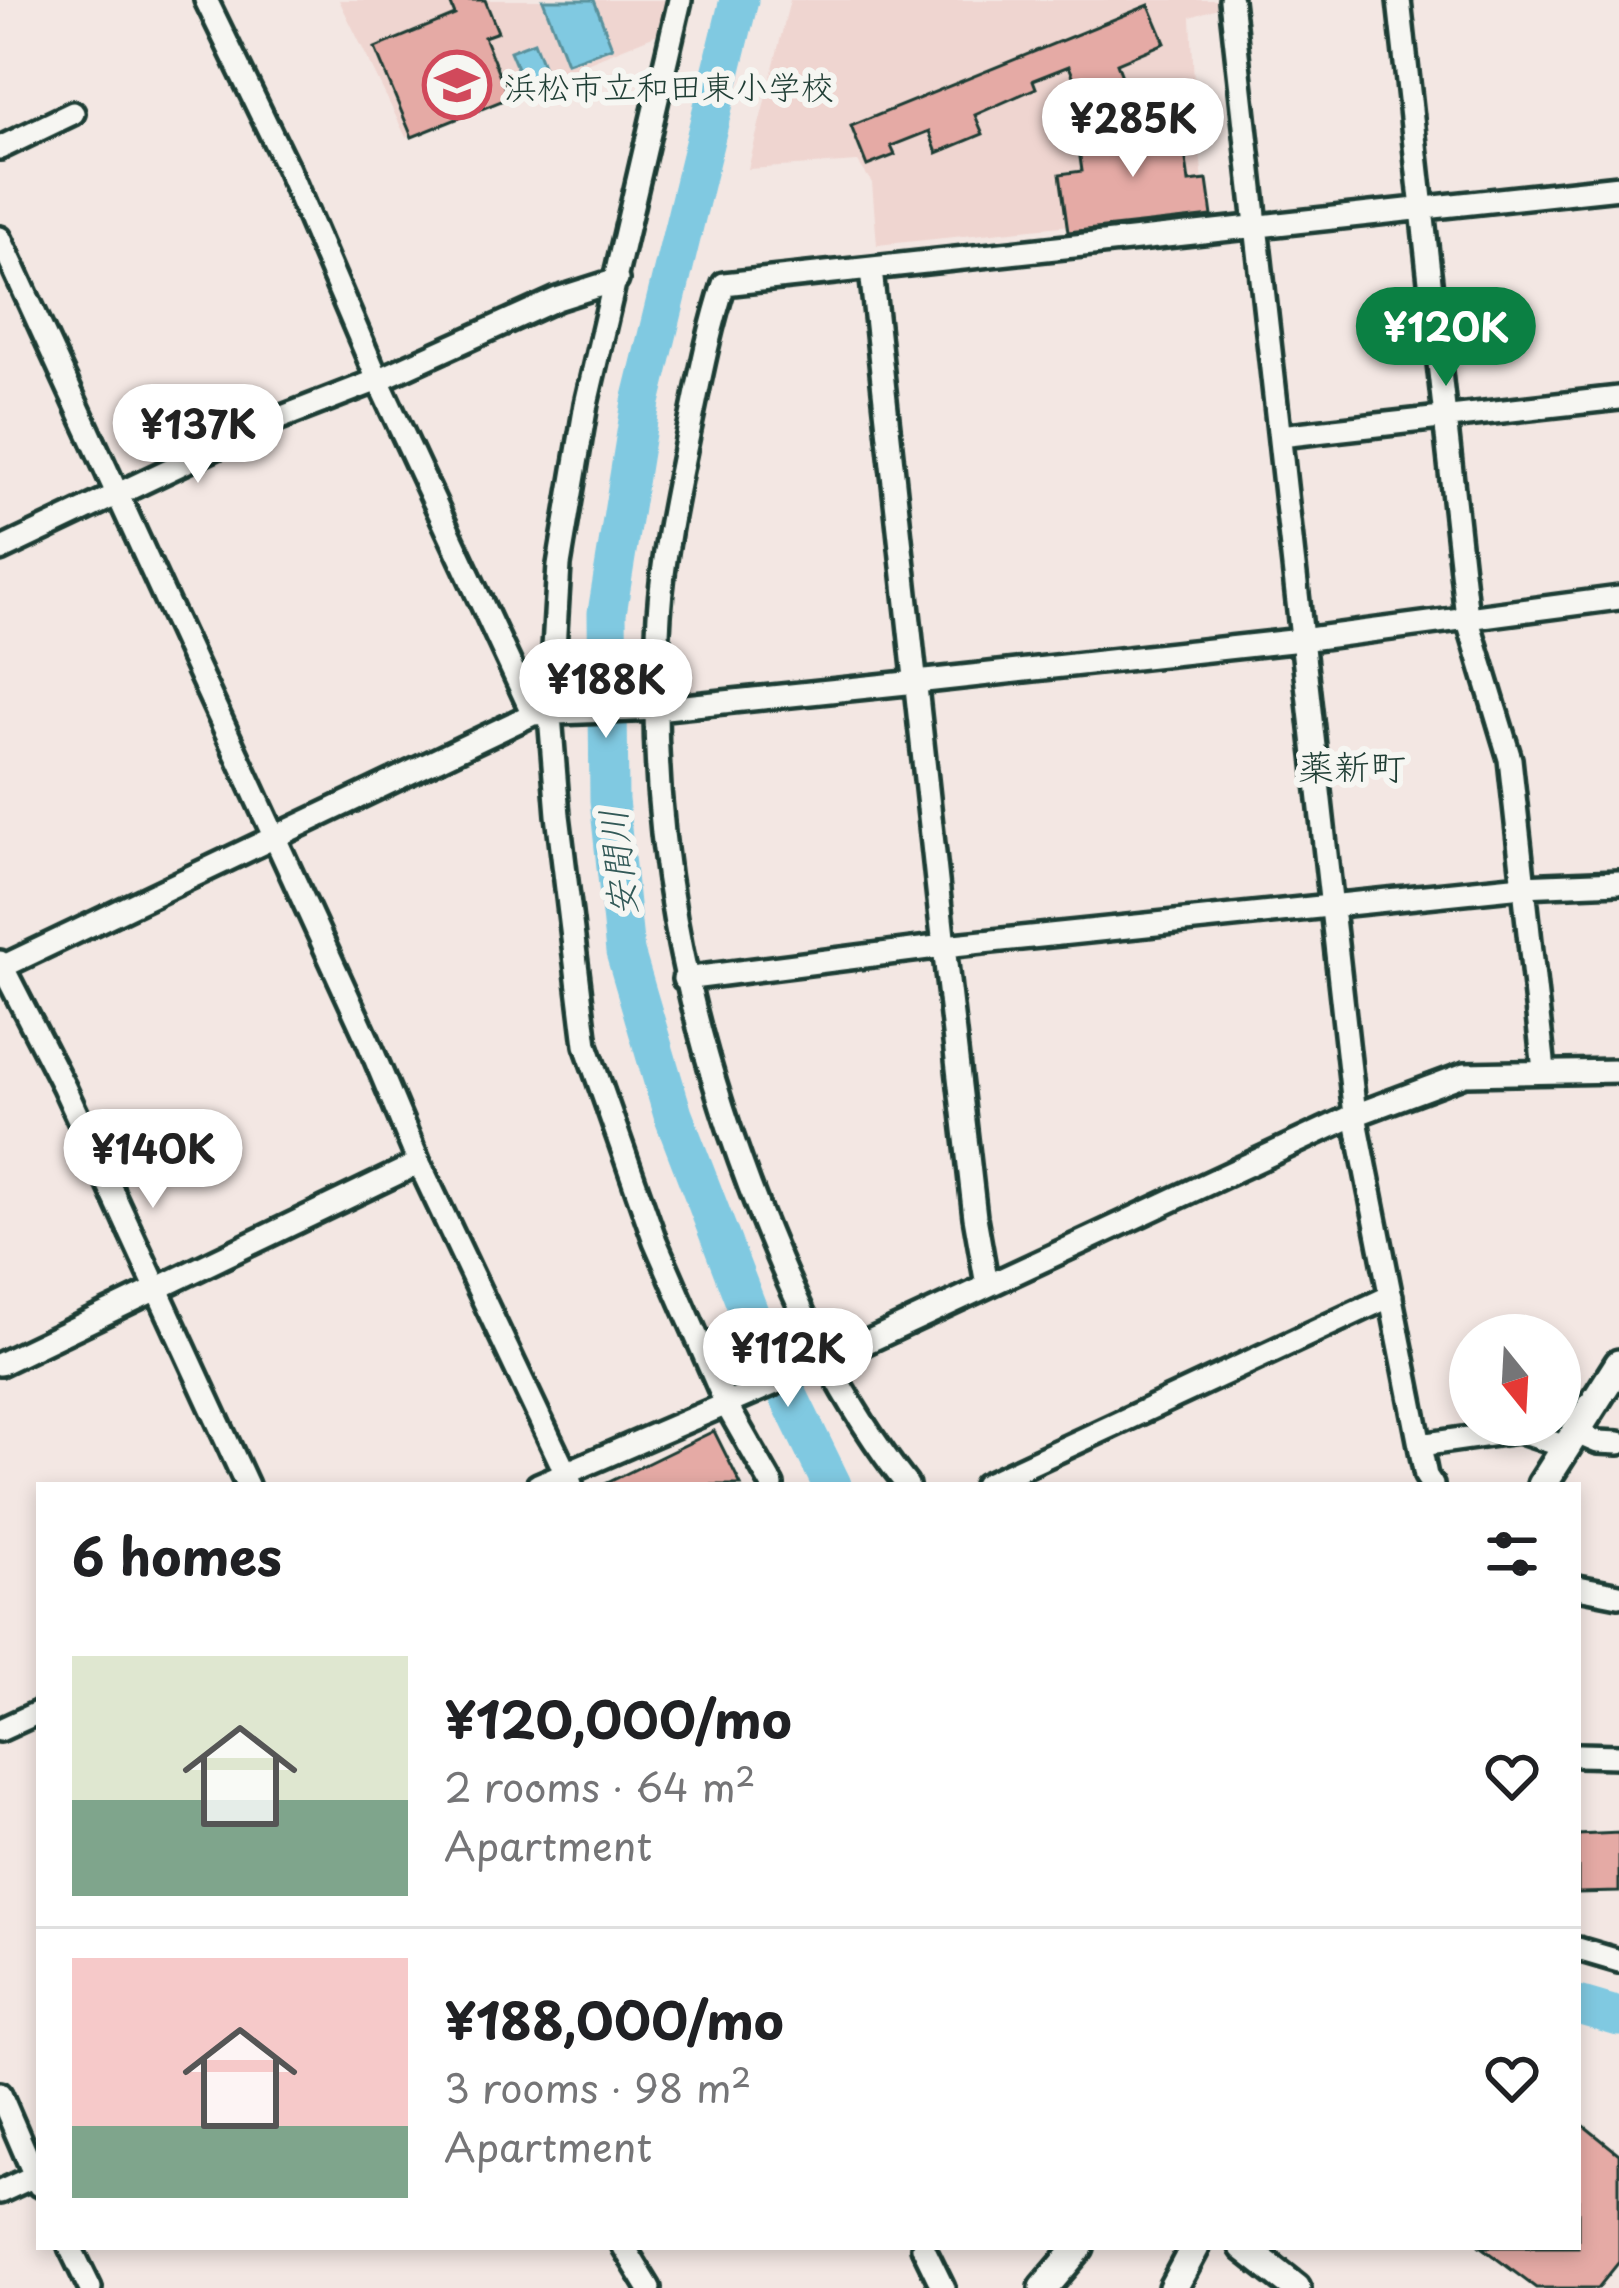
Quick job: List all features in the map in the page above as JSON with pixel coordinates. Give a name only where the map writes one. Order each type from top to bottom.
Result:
[{"type":"main road","points":[[1581,1424],[1619,1364]]},
{"type":"main road","points":[[1544,1482],[1567,1446]]},
{"type":"main road","points":[[1044,2288],[1076,2250]]},
{"type":"main road","points":[[1172,2288],[1193,2250]]},
{"type":"main road","points":[[1248,2250],[1296,2288]]},
{"type":"street","points":[[206,0],[288,169],[379,380],[545,715]]},
{"type":"street","points":[[680,0],[586,404],[559,565],[545,715],[586,1045],[655,1241],[728,1406],[770,1482]]},
{"type":"street","points":[[1231,0],[1355,1115],[1430,1482]]},
{"type":"street","points":[[1399,0],[1467,617],[1510,759],[1544,1070]]},
{"type":"street","points":[[0,148],[73,113]]},
{"type":"street","points":[[905,1482],[825,1362],[740,1160],[684,979],[659,812],[658,615],[673,512],[724,284],[1619,188]]},
{"type":"street","points":[[0,238],[368,1041],[419,1163],[569,1478],[1355,1115],[1465,1074],[1619,1071]]},
{"type":"street","points":[[871,270],[944,946],[987,1285]]},
{"type":"street","points":[[0,550],[272,421],[379,380],[557,299],[617,280]]},
{"type":"street","points":[[1280,436],[1619,398]]},
{"type":"street","points":[[246,1482],[64,1088],[1,965],[273,836],[545,715],[657,709],[916,682],[1301,640],[1619,598]]},
{"type":"street","points":[[684,979],[944,946],[1522,886],[1619,882]]},
{"type":"street","points":[[0,1364],[419,1163]]},
{"type":"street","points":[[1003,1482],[1390,1296]]},
{"type":"street","points":[[1420,1445],[1449,1441]]},
{"type":"street","points":[[1581,1441],[1619,1443]]},
{"type":"street","points":[[1581,1587],[1619,1594]]},
{"type":"street","points":[[0,1730],[36,1713]]},
{"type":"street","points":[[1581,1755],[1619,1756]]},
{"type":"street","points":[[1581,1950],[1619,1961]]},
{"type":"street","points":[[0,2094],[36,2174]]},
{"type":"street","points":[[0,2192],[36,2179]]},
{"type":"street","points":[[71,2250],[90,2288]]},
{"type":"street","points":[[626,2250],[649,2288]]},
{"type":"street","points":[[924,2250],[943,2288]]},
{"type":"shaded area","name":"浜松市立和田東小学校","points":[[339,0],[668,0],[660,33],[406,137]]},
{"type":"shaded area","points":[[790,0],[1219,0],[1220,7],[1191,17],[1206,211],[877,245],[872,183],[858,162],[748,169]]},
{"type":"water","points":[[543,0],[594,0],[612,47],[567,63]]},
{"type":"water","points":[[534,42],[546,73],[523,82],[510,51]]},
{"type":"building","points":[[449,0],[485,0],[498,32],[484,37],[509,98],[412,137],[375,48],[455,15]]},
{"type":"building","points":[[1149,5],[1165,43],[1117,63],[1124,82],[1082,98],[1069,66],[1033,80],[1036,88],[975,115],[983,134],[937,153],[929,131],[891,146],[895,155],[867,166],[851,126]]},
{"type":"building","points":[[1181,122],[1189,182],[1207,180],[1212,216],[1068,232],[1060,174],[1082,171],[1077,136]]},
{"type":"building","points":[[714,1431],[740,1482],[609,1482]]},
{"type":"building","points":[[1619,1833],[1619,1892],[1581,1893],[1581,1835]]},
{"type":"building","points":[[1581,2123],[1619,2154],[1619,2262],[1598,2288],[1536,2288],[1485,2250],[1581,2250]]},
{"type":"waterway","name":"安間川","points":[[739,0],[641,402],[607,613],[609,800],[625,952],[673,1115],[753,1323],[831,1482]]},
{"type":"waterway","name":"安間川","points":[[1581,2006],[1619,2017]]},
{"type":"place","name":"浜松市立和田東小学校","points":[[457,85]]},
{"type":"district","name":"薬新町","points":[[1352,765]]}]
